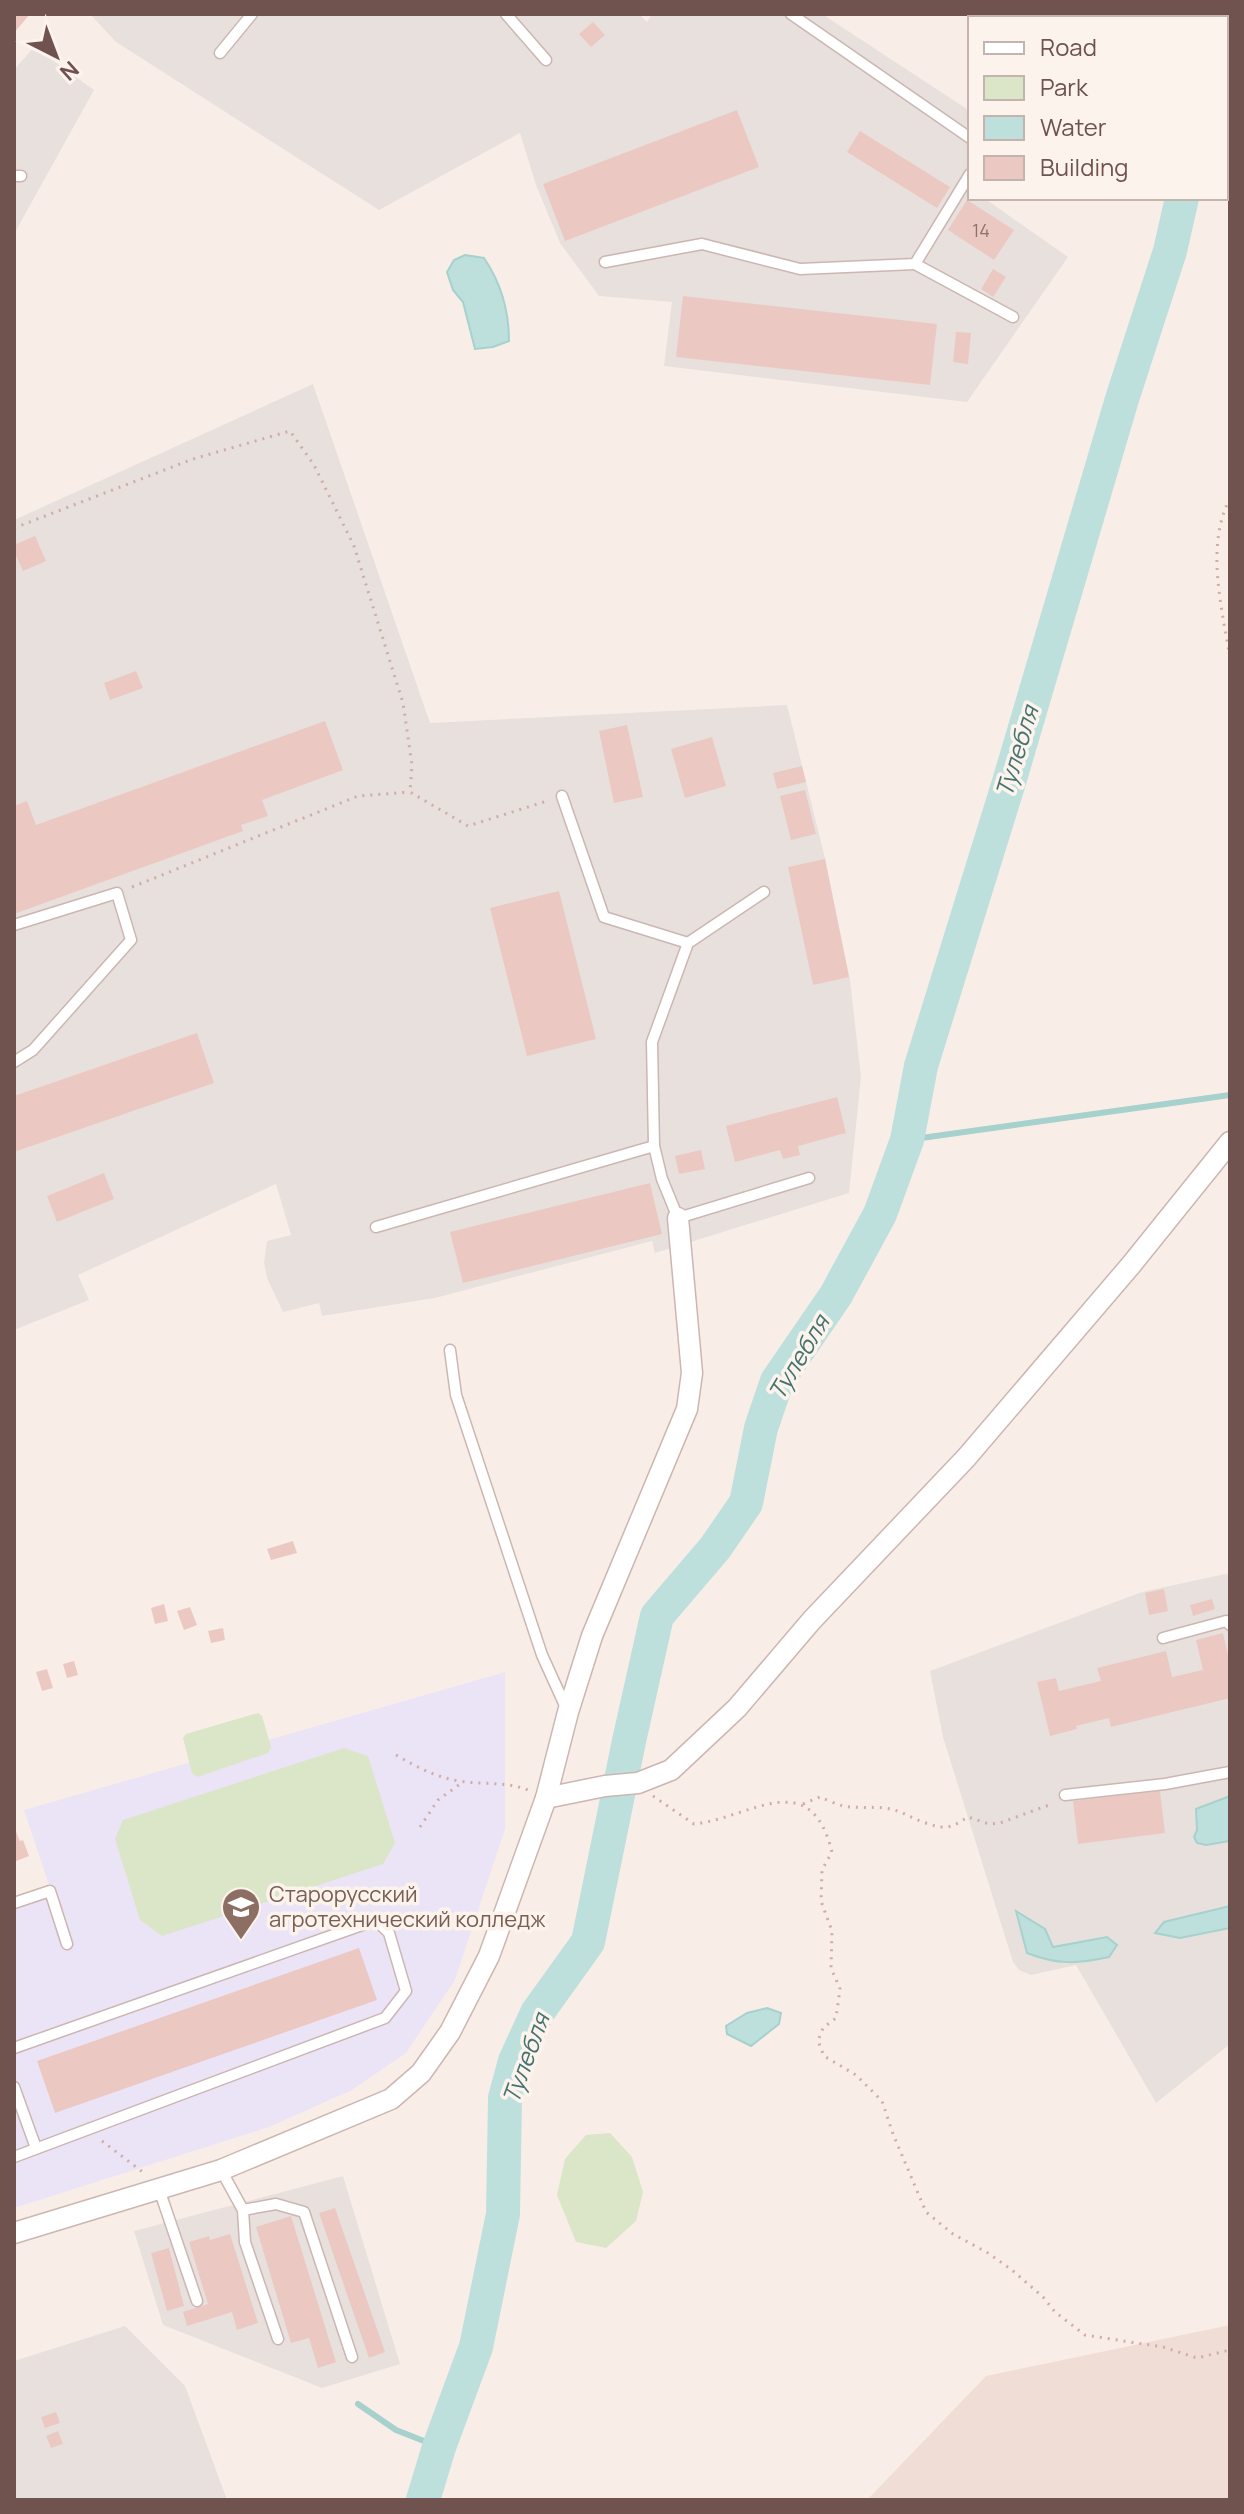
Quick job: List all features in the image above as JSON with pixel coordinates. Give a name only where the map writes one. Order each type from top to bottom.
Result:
[{"type":"street","points":[[546,1798],[638,1783],[671,1770],[737,1708],[812,1620],[966,1458],[1131,1265],[1230,1142]]},
{"type":"street","points":[[14,2233],[221,2170],[391,2099],[421,2073],[450,2032],[489,1956],[546,1798],[592,1636],[687,1409],[692,1373],[678,1218]]},
{"type":"lane","points":[[220,53],[252,14]]},
{"type":"lane","points":[[506,14],[546,60]]},
{"type":"lane","points":[[791,14],[968,137]]},
{"type":"lane","points":[[915,264],[968,177]]},
{"type":"lane","points":[[605,262],[702,244],[800,269],[915,264],[1013,317]]},
{"type":"lane","points":[[562,796],[604,917],[688,943]]},
{"type":"lane","points":[[764,892],[688,943],[652,1042],[654,1146],[662,1179],[678,1218],[809,1178]]},
{"type":"lane","points":[[14,925],[117,893],[131,940],[33,1050],[14,1062]]},
{"type":"lane","points":[[376,1227],[654,1146]]},
{"type":"lane","points":[[450,1350],[456,1395],[542,1655],[568,1712]]},
{"type":"lane","points":[[1163,1638],[1226,1621],[1230,1625]]},
{"type":"lane","points":[[1065,1795],[1165,1784],[1230,1772]]},
{"type":"lane","points":[[14,1903],[50,1891],[67,1944]]},
{"type":"lane","points":[[14,2048],[376,1920],[389,1933],[406,1991],[385,2018],[14,2157]]},
{"type":"lane","points":[[14,2087],[36,2148]]},
{"type":"lane","points":[[221,2170],[243,2210],[245,2242],[278,2339]]},
{"type":"lane","points":[[159,2189],[197,2301]]},
{"type":"lane","points":[[243,2210],[276,2204],[304,2212],[352,2357]]},
{"type":"path","points":[[14,528],[193,459],[290,431],[314,465],[354,546],[403,703],[412,765],[410,792]]},
{"type":"path","points":[[1230,498],[1221,516],[1216,560],[1230,659]]},
{"type":"path","points":[[117,893],[358,796],[410,792],[468,826],[562,796]]},
{"type":"path","points":[[396,1755],[431,1775],[463,1782],[514,1785],[546,1798]]},
{"type":"path","points":[[420,1827],[438,1800],[463,1782]]},
{"type":"path","points":[[638,1783],[694,1824],[710,1822],[756,1805],[782,1801],[803,1804],[813,1811],[832,1852],[822,1870],[821,1901],[832,1931],[831,1968],[840,1989],[836,2018],[823,2028],[818,2041],[824,2056],[856,2075],[882,2101],[926,2212],[953,2234],[1012,2270],[1055,2312],[1085,2335],[1163,2347],[1197,2358],[1230,2350]]},
{"type":"path","points":[[803,1804],[820,1797],[844,1806],[879,1806],[941,1828],[968,1817],[989,1824],[1000,1823],[1022,1813],[1047,1808],[1065,1795]]},
{"type":"path","points":[[86,2130],[122,2154],[159,2189]]},
{"type":"shaded area","points":[[90,14],[639,14],[647,22],[652,14],[822,14],[968,110],[968,200],[987,200],[1068,257],[967,402],[664,366],[672,302],[599,296],[560,243],[536,185],[520,133],[379,210],[116,42]]},
{"type":"shaded area","points":[[34,47],[94,90],[14,234],[14,70]]},
{"type":"shaded area","points":[[313,384],[430,723],[787,705],[825,858],[850,980],[861,1077],[849,1193],[655,1253],[652,1241],[435,1298],[322,1316],[319,1303],[283,1312],[267,1278],[264,1263],[267,1241],[291,1235],[276,1184],[78,1275],[89,1300],[14,1330],[14,520]]},
{"type":"shaded area","points":[[1230,1575],[1230,2044],[1156,2103],[1076,1965],[1031,1975],[1019,1970],[1013,1962],[943,1737],[930,1671],[1142,1592]]},
{"type":"shaded area","name":"Старорусский агротехнический колледж","points":[[505,1672],[505,1829],[455,1980],[406,2053],[352,2090],[269,2127],[14,2208],[14,1902],[50,1888],[24,1810]]},
{"type":"shaded area","points":[[343,2176],[400,2364],[322,2388],[163,2325],[134,2231]]},
{"type":"shaded area","points":[[1230,2325],[1230,2500],[867,2500],[986,2376]]},
{"type":"shaded area","points":[[125,2326],[185,2386],[227,2500],[14,2500],[14,2361]]},
{"type":"green space","points":[[258,1713],[262,1716],[271,1747],[268,1753],[197,1777],[192,1773],[183,1738],[186,1734]]},
{"type":"green space","points":[[344,1748],[368,1756],[395,1843],[383,1864],[162,1936],[140,1920],[115,1839],[123,1820]]},
{"type":"green space","points":[[610,2133],[632,2157],[643,2192],[636,2221],[606,2248],[576,2242],[557,2195],[565,2159],[586,2135]]},
{"type":"water","points":[[465,255],[484,258],[495,277],[506,308],[509,341],[475,349],[463,302],[453,290],[447,272],[454,260]]},
{"type":"water","points":[[1230,1796],[1230,1841],[1206,1845],[1197,1843],[1194,1837],[1197,1830],[1196,1809]]},
{"type":"water","points":[[1230,1906],[1230,1928],[1180,1938],[1155,1933],[1164,1922]]},
{"type":"water","points":[[1016,1911],[1045,1929],[1053,1947],[1107,1937],[1117,1945],[1109,1957],[1087,1961],[1068,1962],[1038,1957],[1027,1953]]},
{"type":"water","points":[[767,2008],[781,2013],[779,2024],[751,2046],[727,2034],[726,2026],[747,2013]]},
{"type":"building","points":[[14,14],[30,14],[14,33]]},
{"type":"building","points":[[593,22],[605,35],[591,47],[579,34]]},
{"type":"building","points":[[737,110],[759,167],[565,241],[543,184]]},
{"type":"building","points":[[860,131],[950,187],[937,208],[847,152]]},
{"type":"building","points":[[967,200],[1014,230],[994,260],[948,230]]},
{"type":"building","points":[[993,269],[1006,277],[993,297],[981,289]]},
{"type":"building","points":[[683,296],[937,324],[930,385],[676,357]]},
{"type":"building","points":[[956,332],[971,333],[968,364],[953,362]]},
{"type":"building","points":[[35,536],[46,561],[23,571],[14,545]]},
{"type":"building","points":[[136,671],[143,688],[110,700],[104,683]]},
{"type":"building","points":[[325,721],[343,770],[262,800],[268,816],[241,825],[243,831],[14,914],[14,806],[27,801],[36,825]]},
{"type":"building","points":[[627,725],[643,797],[614,803],[599,731]]},
{"type":"building","points":[[712,737],[726,786],[685,798],[671,749]]},
{"type":"building","points":[[802,766],[806,782],[777,789],[773,773]]},
{"type":"building","points":[[805,790],[816,834],[791,840],[780,796]]},
{"type":"building","points":[[825,859],[849,977],[813,985],[788,867]]},
{"type":"building","points":[[559,891],[596,1039],[527,1056],[490,908]]},
{"type":"building","points":[[197,1033],[214,1083],[14,1152],[14,1096]]},
{"type":"building","points":[[837,1097],[846,1133],[798,1146],[800,1155],[783,1159],[780,1150],[735,1162],[726,1126]]},
{"type":"building","points":[[701,1150],[705,1169],[679,1174],[675,1156]]},
{"type":"building","points":[[104,1173],[114,1199],[57,1222],[47,1196]]},
{"type":"building","points":[[650,1183],[662,1234],[463,1283],[450,1232]]},
{"type":"building","points":[[293,1541],[297,1553],[271,1560],[267,1549]]},
{"type":"building","points":[[1164,1589],[1168,1611],[1149,1615],[1145,1593]]},
{"type":"building","points":[[1212,1599],[1215,1609],[1193,1616],[1190,1605]]},
{"type":"building","points":[[164,1604],[168,1621],[155,1624],[151,1608]]},
{"type":"building","points":[[190,1607],[197,1625],[184,1630],[177,1611]]},
{"type":"building","points":[[223,1628],[225,1640],[211,1643],[208,1631]]},
{"type":"building","points":[[1223,1633],[1230,1664],[1230,1698],[1111,1727],[1109,1718],[1050,1736],[1037,1682],[1056,1678],[1059,1691],[1101,1681],[1097,1668],[1166,1651],[1172,1677],[1203,1670],[1196,1640]]},
{"type":"building","points":[[74,1661],[78,1675],[67,1678],[63,1664]]},
{"type":"building","points":[[47,1669],[53,1688],[42,1691],[36,1672]]},
{"type":"building","points":[[1160,1791],[1165,1833],[1078,1844],[1073,1801]]},
{"type":"building","points":[[14,1827],[29,1856],[14,1862]]},
{"type":"building","points":[[359,1948],[377,2000],[55,2113],[37,2061]]},
{"type":"building","points":[[335,2208],[385,2352],[369,2358],[319,2213]]},
{"type":"building","points":[[291,2216],[336,2362],[318,2368],[309,2338],[291,2343],[256,2227]]},
{"type":"building","points":[[230,2234],[258,2323],[237,2330],[232,2312],[187,2326],[183,2312],[208,2304],[189,2242]]},
{"type":"building","points":[[169,2248],[184,2306],[167,2311],[151,2253]]},
{"type":"building","points":[[56,2412],[60,2423],[45,2428],[41,2417]]},
{"type":"building","points":[[58,2431],[63,2444],[51,2448],[46,2436]]},
{"type":"waterway","name":"Тулебля","points":[[423,2500],[476,2347],[503,2214],[505,2098],[515,2061],[537,2013],[588,1942],[657,1616],[715,1548],[746,1503],[761,1428],[777,1381],[836,1295],[880,1214],[907,1140],[921,1066],[1122,399],[1170,251],[1182,200]]},
{"type":"waterway","points":[[907,1140],[1230,1095]]},
{"type":"waterway","points":[[358,2404],[396,2430],[439,2447]]},
{"type":"place","name":"Старорусский агротехнический колледж","points":[[241,1941]]}]
